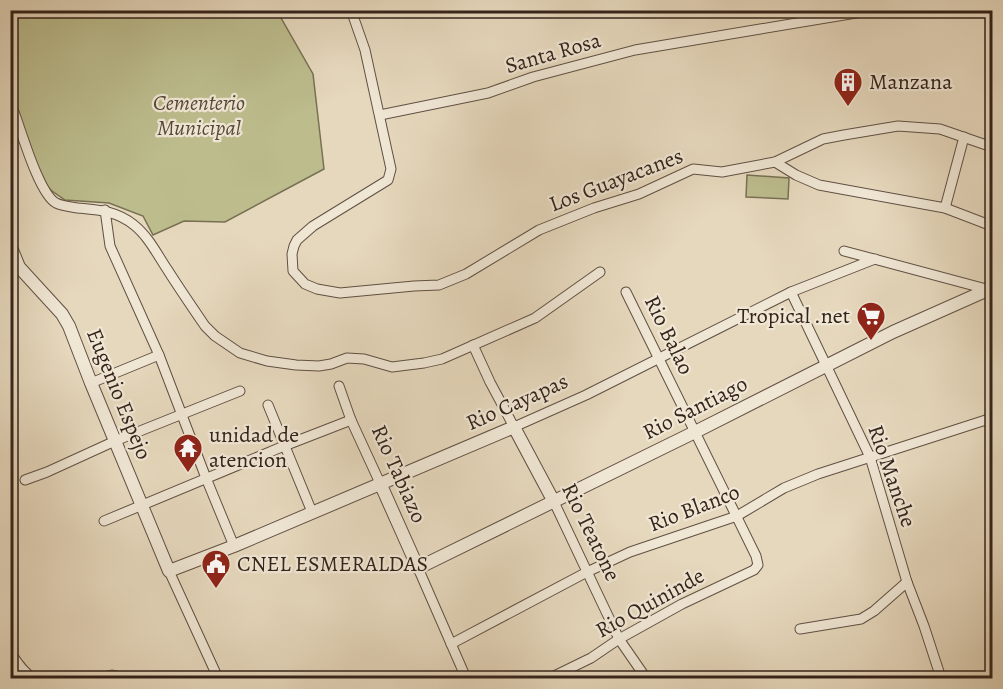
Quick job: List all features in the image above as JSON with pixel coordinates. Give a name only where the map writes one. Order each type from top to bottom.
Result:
[{"type":"street","points":[[351,10],[365,50],[380,116]]},
{"type":"street","name":"Santa Rosa","points":[[380,116],[488,93],[533,77],[634,50],[880,10]]},
{"type":"street","points":[[974,10],[993,13]]},
{"type":"street","points":[[14,112],[40,181],[54,202],[74,207],[105,210],[124,217],[140,229],[205,326],[215,336],[240,353],[267,361],[319,366],[347,358],[364,359],[392,367],[442,359],[535,318],[600,272]]},
{"type":"street","name":"Los Guayacanes","points":[[380,116],[391,169],[388,180],[313,225],[297,240],[294,246],[293,271],[305,284],[317,289],[340,293],[440,285],[466,274],[539,230],[594,208],[639,194],[693,169],[722,172],[775,162],[823,139],[898,126],[940,129],[993,147]]},
{"type":"street","points":[[945,208],[964,137]]},
{"type":"street","points":[[775,162],[796,176],[819,185],[945,208],[993,226]]},
{"type":"street","points":[[105,210],[110,246],[159,355],[234,546]]},
{"type":"street","name":"Eugenio Espejo","points":[[10,245],[19,267],[62,314],[69,326],[169,571]]},
{"type":"street","points":[[844,251],[992,293]]},
{"type":"street","name":"Rio Cayapas","points":[[169,571],[234,546],[514,427],[586,395],[791,292],[875,258]]},
{"type":"street","name":"Rio Balao","points":[[626,292],[756,556]]},
{"type":"street","name":"Rio Manche","points":[[791,292],[870,457],[907,582],[941,678]]},
{"type":"street","name":"Rio Santiago","points":[[418,568],[893,332],[992,293]]},
{"type":"street","name":"Rio Teatone","points":[[473,345],[554,502],[619,639],[646,678]]},
{"type":"street","points":[[91,383],[159,355]]},
{"type":"street","name":"Rio Tabiazo","points":[[339,386],[351,420],[466,678]]},
{"type":"street","points":[[25,480],[240,391]]},
{"type":"street","points":[[268,405],[312,512]]},
{"type":"street","name":"Rio Blanco","points":[[451,644],[587,572],[630,552],[736,516],[784,488],[818,474],[993,418]]},
{"type":"street","points":[[104,521],[351,420]]},
{"type":"street","name":"Rio Quininde","points":[[550,678],[591,658],[619,639],[682,604],[754,570],[758,565],[756,556]]},
{"type":"street","points":[[169,571],[218,678]]},
{"type":"street","points":[[800,629],[861,619],[874,611],[907,582]]},
{"type":"street","points":[[10,652],[33,678]]},
{"type":"street","points":[[99,678],[112,675],[125,678]]},
{"type":"green space","name":"Cementerio Municipal","points":[[10,11],[277,11],[313,74],[324,169],[225,222],[184,221],[153,235],[143,216],[109,203],[65,200],[33,173],[11,108]]},
{"type":"green space","points":[[747,175],[789,178],[788,199],[746,197]]},
{"type":"place","name":"Manzana","points":[[848,108]]},
{"type":"place","name":"Tropical .net","points":[[871,342]]},
{"type":"place","name":"unidad de atencion","points":[[188,474]]},
{"type":"place","name":"CNEL ESMERALDAS","points":[[216,590]]}]
